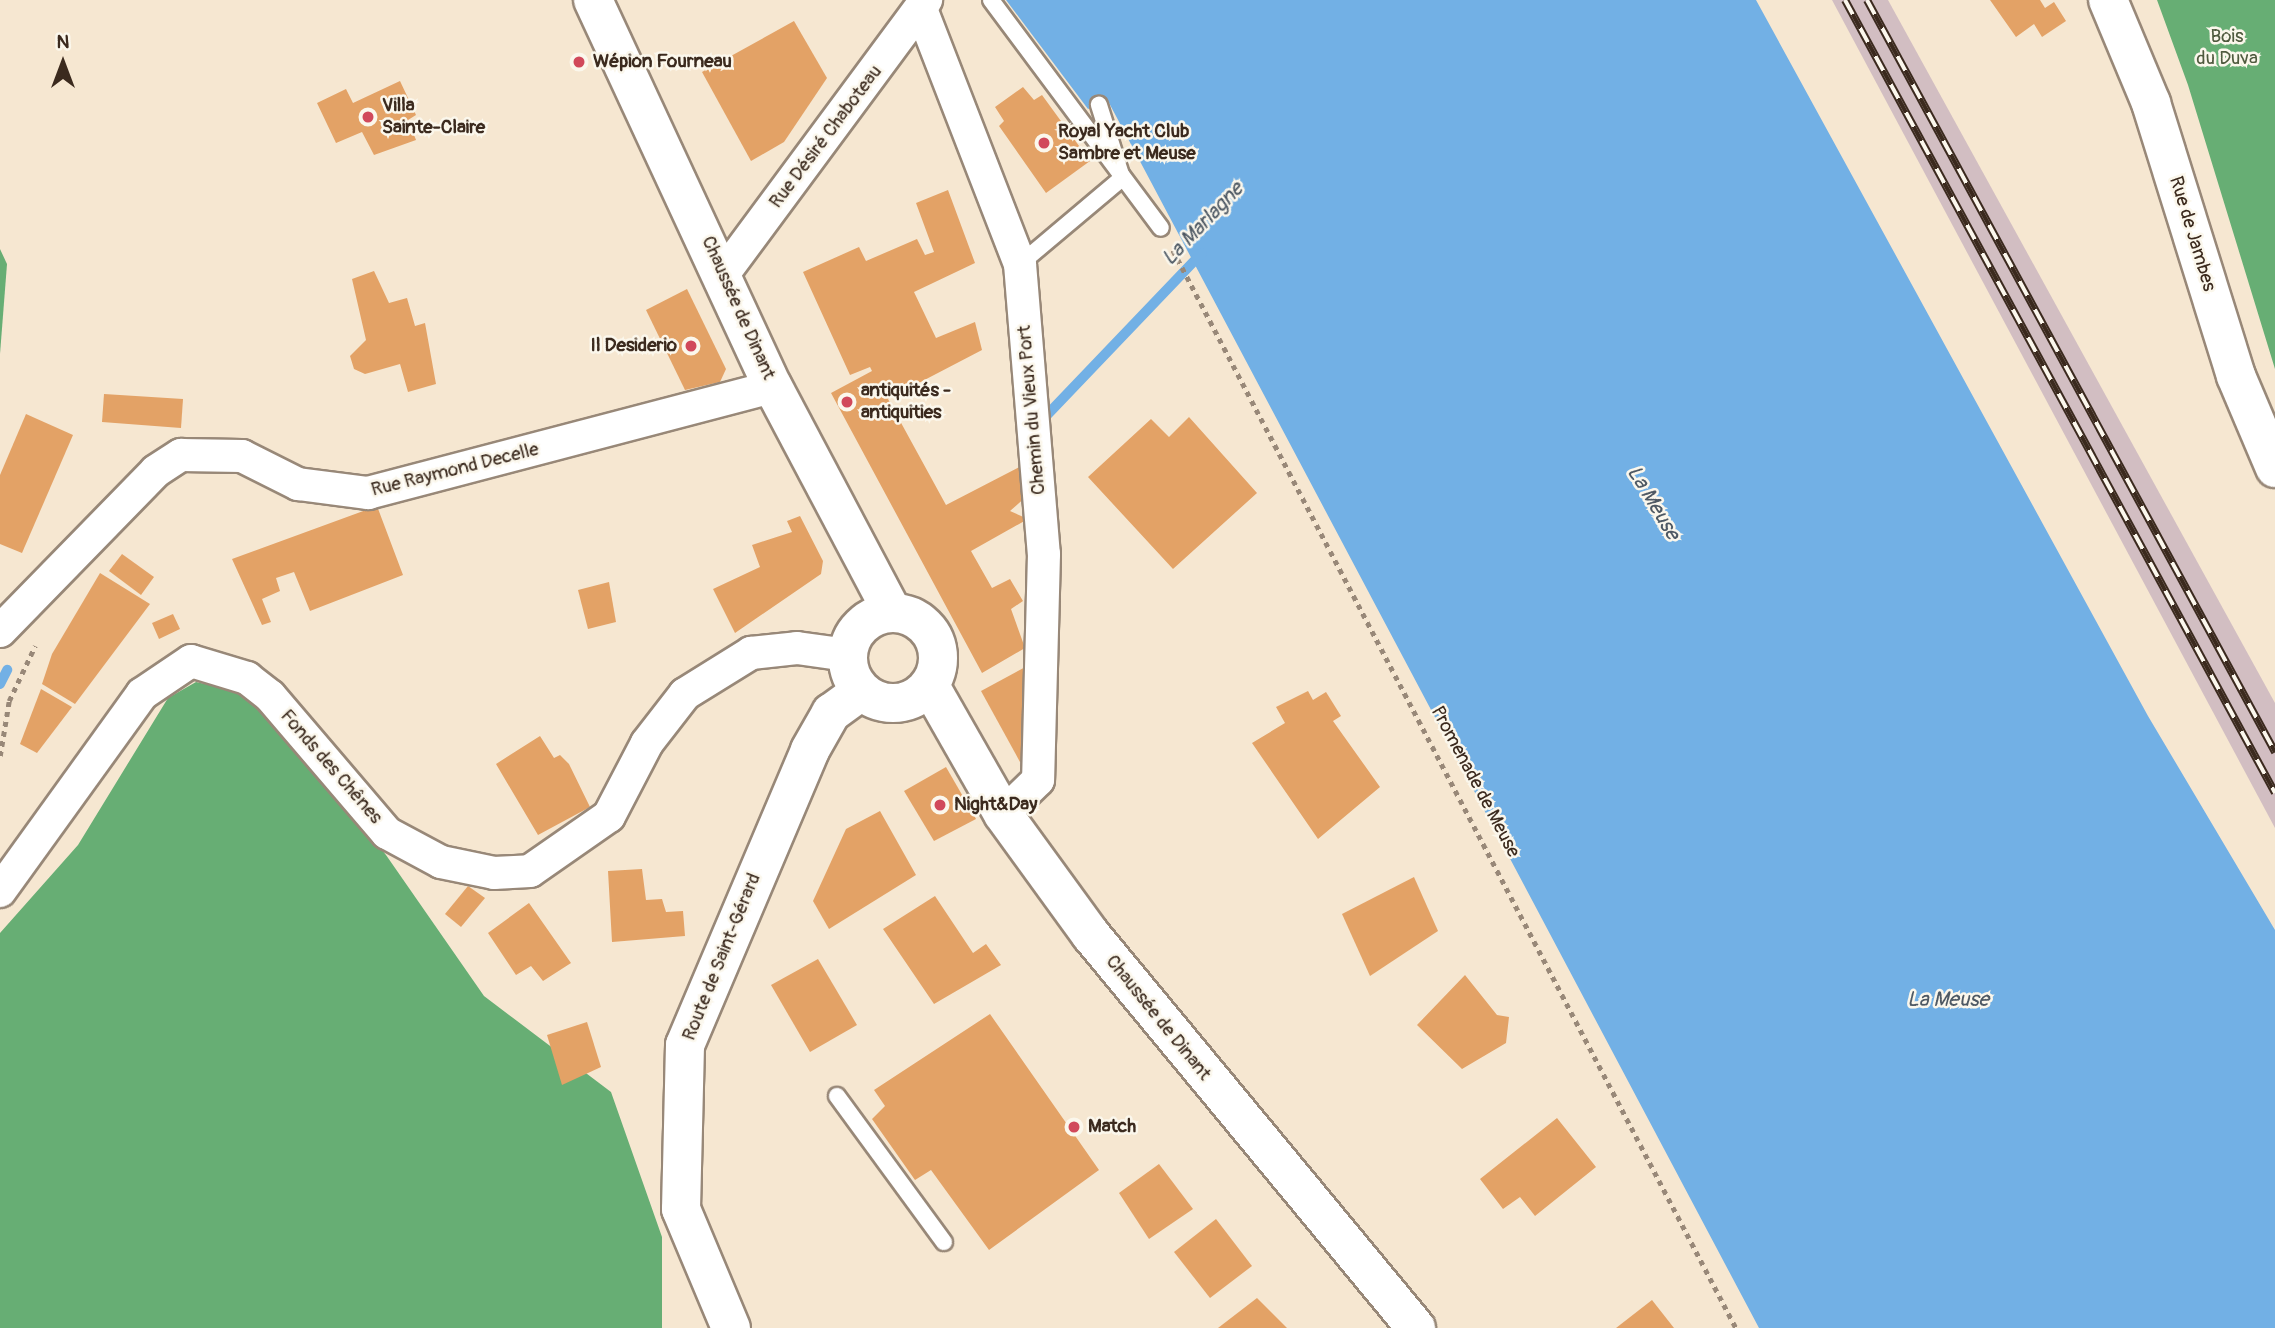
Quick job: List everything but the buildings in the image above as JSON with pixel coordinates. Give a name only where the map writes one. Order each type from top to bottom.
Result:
[{"type":"main road","name":"Chaussée de Dinant","points":[[593,0],[724,273],[773,387],[892,612]]},
{"type":"main road","name":"Rue de Jambes","points":[[2108,0],[2151,103],[2236,376],[2275,468]]},
{"type":"main road","points":[[892,612],[917,618],[934,637],[939,662],[930,686],[909,701],[883,703],[861,691],[847,655],[854,633],[870,618],[892,612]]},
{"type":"main road","name":"Chaussée de Dinant","points":[[930,686],[1003,814],[1091,935],[1416,1328]]},
{"type":"main road","name":"Route de Saint-Gérard","points":[[731,1328],[681,1209],[685,1045],[810,750],[831,713],[861,691]]},
{"type":"street","name":"Rue Désiré Chaboteau","points":[[724,273],[924,4]]},
{"type":"street","name":"Chemin du Vieux Port","points":[[924,4],[1020,264],[1044,554],[1038,780],[1003,814]]},
{"type":"street","name":"Rue Raymond Decelle","points":[[0,631],[156,471],[181,455],[242,456],[298,484],[368,493],[773,387]]},
{"type":"street","name":"Fonds des Chênes","points":[[0,891],[142,694],[191,661],[247,677],[270,696],[387,833],[441,862],[494,873],[530,871],[609,816],[647,743],[685,694],[707,680],[751,653],[797,648],[847,655]]},
{"type":"lane","points":[[991,0],[1122,178],[1145,198],[1161,228]]},
{"type":"lane","points":[[1099,105],[1122,178]]},
{"type":"lane","points":[[1020,264],[1122,178]]},
{"type":"lane","points":[[837,1096],[900,1189],[944,1242]]},
{"type":"path","name":"Promenade de Meuse","points":[[1176,256],[1736,1328]]},
{"type":"path","points":[[0,756],[9,701],[39,638]]},
{"type":"shaded area","points":[[1832,0],[1888,0],[2275,703],[2275,828]]},
{"type":"green space","name":"Bois du Duva","points":[[2157,0],[2275,0],[2275,369],[2188,85]]},
{"type":"green space","points":[[0,249],[7,264],[0,354]]},
{"type":"green space","points":[[196,682],[239,691],[278,719],[386,855],[484,996],[611,1092],[662,1237],[662,1328],[0,1328],[0,933],[78,845],[168,698]]},
{"type":"water","name":"La Meuse","points":[[1006,0],[1756,0],[2148,716],[2275,930],[2275,1328],[1759,1328],[1108,101],[1088,109]]},
{"type":"waterway","name":"La Marlagne","points":[[1047,415],[1202,253]]},
{"type":"waterway","name":"La Marlagne","points":[[0,684],[7,670]]},
{"type":"railway","points":[[1845,0],[2275,793]]},
{"type":"railway","points":[[1867,0],[2275,752]]},
{"type":"place","name":"Wépion Fourneau","points":[[579,62]]},
{"type":"place","name":"Villa Sainte-Claire","points":[[368,117]]},
{"type":"place","name":"Royal Yacht Club Sambre et Meuse","points":[[1044,143]]},
{"type":"place","name":"Il Desiderio","points":[[691,346]]},
{"type":"place","name":"antiquités - antiquities","points":[[847,402]]},
{"type":"place","name":"Night&Day","points":[[940,805]]},
{"type":"place","name":"Match","points":[[1074,1127]]}]
